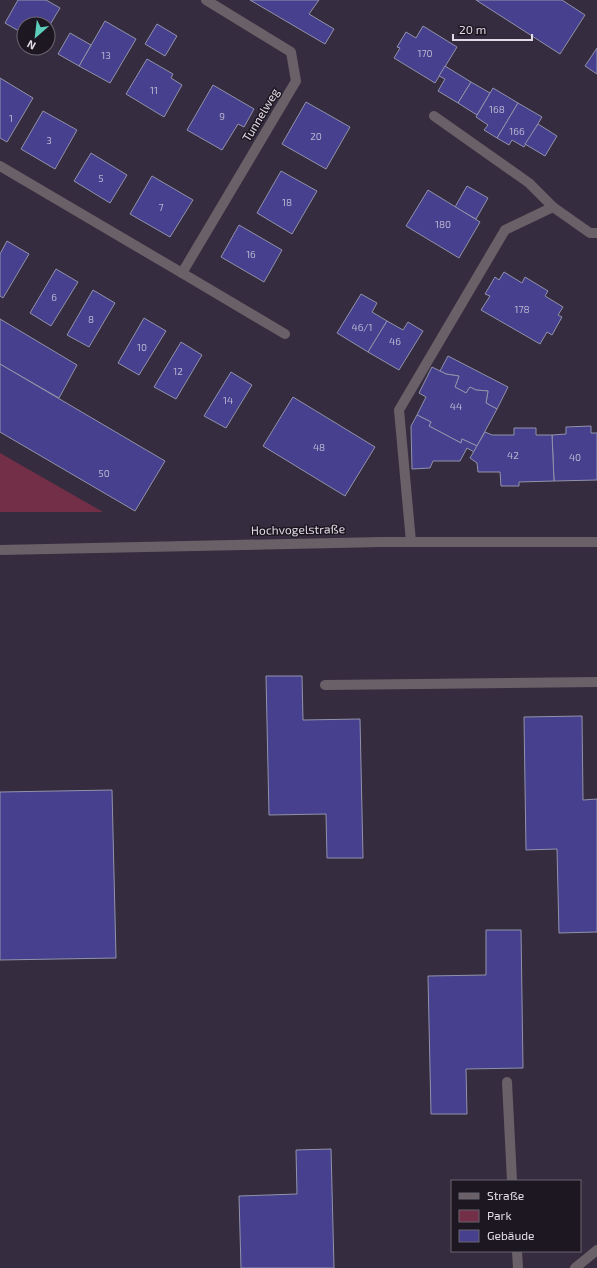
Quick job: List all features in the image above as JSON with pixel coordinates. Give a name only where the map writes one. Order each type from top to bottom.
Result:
[{"type":"street","name":"Tunnelweg","points":[[182,273],[296,81],[291,52],[206,0]]},
{"type":"street","points":[[434,116],[529,183],[553,207],[590,233],[597,233]]},
{"type":"street","points":[[0,166],[285,334]]},
{"type":"street","points":[[411,542],[399,410],[506,230],[553,207]]},
{"type":"street","name":"Hochvogelstraße","points":[[0,550],[411,542],[597,542]]},
{"type":"street","points":[[325,685],[597,682]]},
{"type":"street","points":[[507,1082],[512,1180]]},
{"type":"street","points":[[575,1268],[597,1250]]},
{"type":"street","points":[[517,1252],[518,1268]]},
{"type":"green space","points":[[0,453],[103,512],[0,512]]},
{"type":"building","points":[[18,0],[46,0],[60,8],[55,16],[16,16],[16,29],[5,23]]},
{"type":"building","points":[[250,0],[319,0],[309,14],[334,29],[325,44]]},
{"type":"building","points":[[476,0],[562,0],[585,15],[560,54]]},
{"type":"building","points":[[105,21],[136,39],[110,83],[79,66]]},
{"type":"building","points":[[157,24],[177,36],[165,56],[145,44]]},
{"type":"building","points":[[423,26],[457,47],[435,83],[394,58],[400,48],[397,47],[406,32],[416,38]]},
{"type":"building","points":[[70,33],[91,45],[79,66],[58,54]]},
{"type":"building","points":[[597,48],[597,74],[585,66]]},
{"type":"building","points":[[147,59],[173,74],[171,78],[182,85],[164,117],[126,94]]},
{"type":"building","points":[[445,66],[471,82],[458,103],[438,91],[445,79],[439,76]]},
{"type":"building","points":[[0,78],[33,98],[7,142],[0,138]]},
{"type":"building","points":[[471,82],[490,93],[477,115],[458,103]]},
{"type":"building","points":[[213,85],[254,109],[244,127],[238,124],[222,150],[187,130]]},
{"type":"building","points":[[493,88],[518,103],[497,138],[484,130],[488,125],[476,117]]},
{"type":"building","points":[[306,102],[350,127],[326,169],[282,144]]},
{"type":"building","points":[[518,103],[542,117],[524,147],[512,140],[509,145],[497,138]]},
{"type":"building","points":[[43,111],[77,130],[55,169],[21,149]]},
{"type":"building","points":[[538,124],[557,136],[545,156],[525,144]]},
{"type":"building","points":[[91,153],[127,175],[110,203],[74,181]]},
{"type":"building","points":[[281,171],[317,191],[292,234],[257,213]]},
{"type":"building","points":[[152,176],[193,200],[170,237],[130,214]]},
{"type":"building","points":[[467,186],[488,198],[476,219],[455,207]]},
{"type":"building","points":[[428,190],[480,222],[459,258],[406,226]]},
{"type":"building","points":[[239,225],[282,250],[264,282],[221,257]]},
{"type":"building","points":[[7,241],[29,254],[3,298],[0,296],[0,254]]},
{"type":"building","points":[[56,269],[78,282],[51,326],[30,313]]},
{"type":"building","points":[[504,272],[522,283],[525,277],[548,291],[545,296],[563,307],[558,315],[562,317],[552,335],[547,332],[540,344],[481,310],[490,296],[485,294],[495,277],[499,280]]},
{"type":"building","points":[[93,290],[115,303],[89,347],[67,335]]},
{"type":"building","points":[[361,294],[377,303],[372,312],[387,321],[368,352],[337,333]]},
{"type":"building","points":[[144,318],[166,331],[139,375],[118,363]]},
{"type":"building","points":[[0,319],[77,365],[59,398],[0,364]]},
{"type":"building","points":[[387,321],[403,330],[408,322],[423,331],[399,370],[368,352]]},
{"type":"building","points":[[181,342],[202,355],[176,399],[154,387]]},
{"type":"building","points":[[448,356],[508,387],[497,409],[486,403],[488,391],[476,390],[470,387],[466,393],[455,387],[459,376],[446,374],[440,371]]},
{"type":"building","points":[[0,364],[165,461],[135,511],[0,432]]},
{"type":"building","points":[[432,367],[446,374],[459,376],[455,387],[466,393],[470,387],[476,390],[488,391],[486,403],[497,409],[477,446],[462,439],[461,443],[429,426],[431,422],[417,415],[426,397],[419,393]]},
{"type":"building","points":[[231,372],[252,385],[226,428],[204,416]]},
{"type":"building","points":[[293,397],[375,447],[345,496],[263,446]]},
{"type":"building","points":[[417,415],[431,422],[429,426],[461,443],[462,439],[477,446],[474,452],[467,448],[460,461],[433,461],[430,468],[412,469],[411,426]]},
{"type":"building","points":[[591,426],[591,433],[597,433],[597,480],[554,481],[552,435],[566,434],[566,427]]},
{"type":"building","points":[[514,428],[536,428],[536,435],[552,435],[554,481],[519,482],[519,486],[501,486],[500,472],[478,472],[477,463],[470,458],[485,432],[492,435],[514,435]]},
{"type":"building","points":[[266,676],[302,676],[303,720],[360,719],[363,858],[327,858],[326,814],[269,815]]},
{"type":"building","points":[[582,716],[583,800],[597,799],[597,932],[559,933],[557,849],[526,850],[524,717]]},
{"type":"building","points":[[112,790],[116,958],[0,960],[0,792]]},
{"type":"building","points":[[486,930],[521,930],[523,1068],[466,1069],[467,1114],[431,1114],[428,976],[486,975]]},
{"type":"building","points":[[331,1149],[334,1268],[241,1268],[239,1196],[297,1194],[296,1150]]}]
